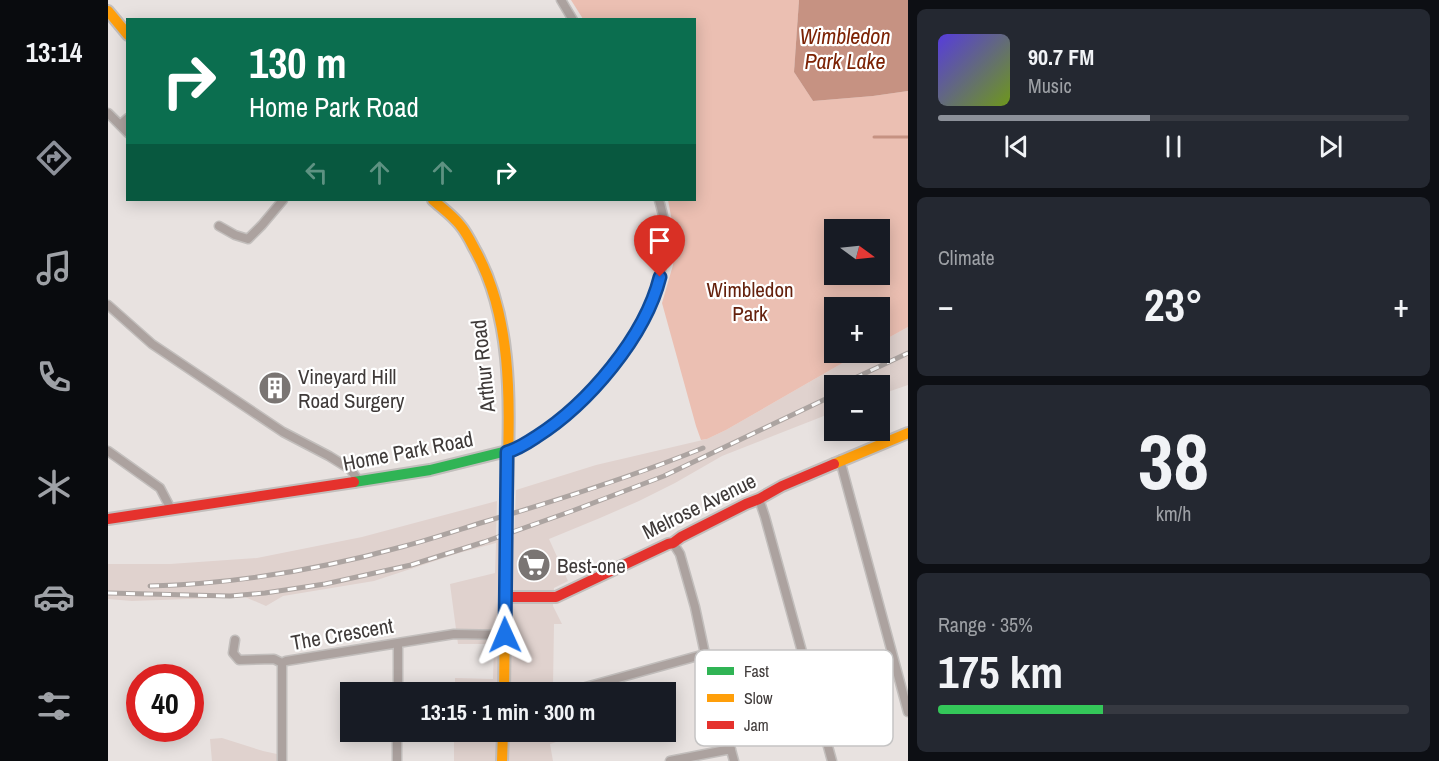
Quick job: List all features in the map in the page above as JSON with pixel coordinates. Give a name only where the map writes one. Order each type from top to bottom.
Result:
[{"type":"street","points":[[561,0],[572,18]]},
{"type":"street","points":[[109,15],[126,33]]},
{"type":"street","points":[[108,113],[126,131]]},
{"type":"street","points":[[120,125],[126,120]]},
{"type":"street","points":[[219,226],[248,239],[282,201]]},
{"type":"street","name":"Arthur Road","points":[[434,201],[453,216],[477,251],[491,285],[503,331],[508,391],[504,682]]},
{"type":"street","name":"Home Park Road","points":[[108,519],[430,470],[514,450],[566,415],[595,387],[618,358],[644,318],[656,290],[663,264],[665,228],[659,201]]},
{"type":"street","points":[[108,305],[152,344],[283,432],[350,469],[359,481]]},
{"type":"street","name":"Melrose Avenue","points":[[505,597],[556,597],[673,543],[690,532],[782,486],[908,433]]},
{"type":"street","points":[[108,451],[160,489],[171,510]]},
{"type":"street","points":[[840,460],[891,650]]},
{"type":"street","points":[[759,499],[802,650]]},
{"type":"street","points":[[673,543],[683,564],[704,650]]},
{"type":"street","name":"The Crescent","points":[[282,761],[282,663],[460,634],[505,635]]},
{"type":"street","points":[[235,640],[233,653],[239,660],[274,659],[282,663]]},
{"type":"street","points":[[398,643],[398,682]]},
{"type":"street","points":[[893,656],[908,712]]},
{"type":"street","points":[[604,682],[695,657]]},
{"type":"street","points":[[397,742],[397,761]]},
{"type":"street","points":[[502,761],[503,742]]},
{"type":"street","points":[[730,746],[734,761]]},
{"type":"street","points":[[828,746],[832,761]]},
{"type":"street","points":[[670,761],[731,749]]},
{"type":"shaded area","points":[[908,327],[908,385],[890,391],[890,375],[824,375],[824,416],[722,456],[639,501],[549,539],[568,581],[554,588],[553,606],[562,624],[554,624],[553,682],[455,682],[455,678],[493,679],[494,644],[458,644],[450,584],[495,573],[496,543],[374,581],[283,596],[266,606],[245,597],[132,601],[108,599],[108,564],[170,564],[257,558],[362,537],[497,501],[496,539],[514,537],[516,490],[596,465],[707,439],[843,363],[890,363],[890,337]]},
{"type":"shaded area","points":[[222,738],[277,754],[277,761],[212,761],[210,739]]},
{"type":"shaded area","points":[[454,742],[556,742],[550,744],[553,761],[454,761]]},
{"type":"green space","name":"Wimbledon Park","points":[[571,0],[799,0],[794,72],[813,101],[908,91],[908,327],[890,337],[890,297],[824,297],[824,363],[843,363],[726,430],[701,440],[662,303],[673,265],[674,232],[668,201],[696,201],[696,18],[582,18]]},
{"type":"water","name":"Wimbledon Park Lake","points":[[799,0],[908,0],[908,91],[813,101],[794,72]]},
{"type":"waterway","points":[[874,137],[908,137]]},
{"type":"railway","points":[[861,375],[908,353]]},
{"type":"railway","points":[[108,593],[230,596],[265,593],[325,584],[411,565],[484,542],[664,476],[824,400]]},
{"type":"railway","points":[[150,586],[247,579],[374,554],[567,497],[703,448]]},
{"type":"traffic: fast","points":[[354,482],[430,470],[507,451]]},
{"type":"traffic: fast","points":[[506,538],[507,496]]},
{"type":"traffic: slow","points":[[108,11],[126,33]]},
{"type":"traffic: slow","points":[[434,201],[454,218],[468,236],[488,277],[497,306],[503,337],[509,401],[507,496]]},
{"type":"traffic: slow","points":[[834,464],[908,433]]},
{"type":"traffic: slow","points":[[504,682],[506,538]]},
{"type":"traffic: slow","points":[[502,761],[503,742]]},
{"type":"traffic: jam","points":[[505,597],[556,597],[673,543],[782,486],[834,464]]},
{"type":"traffic: jam","points":[[108,519],[354,482]]},
{"type":"place","name":"Vineyard Hill Road Surgery","points":[[275,388]]},
{"type":"place","name":"Best-one","points":[[534,565]]},
{"type":"route","points":[[505,635],[507,452],[548,429],[595,387],[618,358],[644,318],[660,277]]}]
